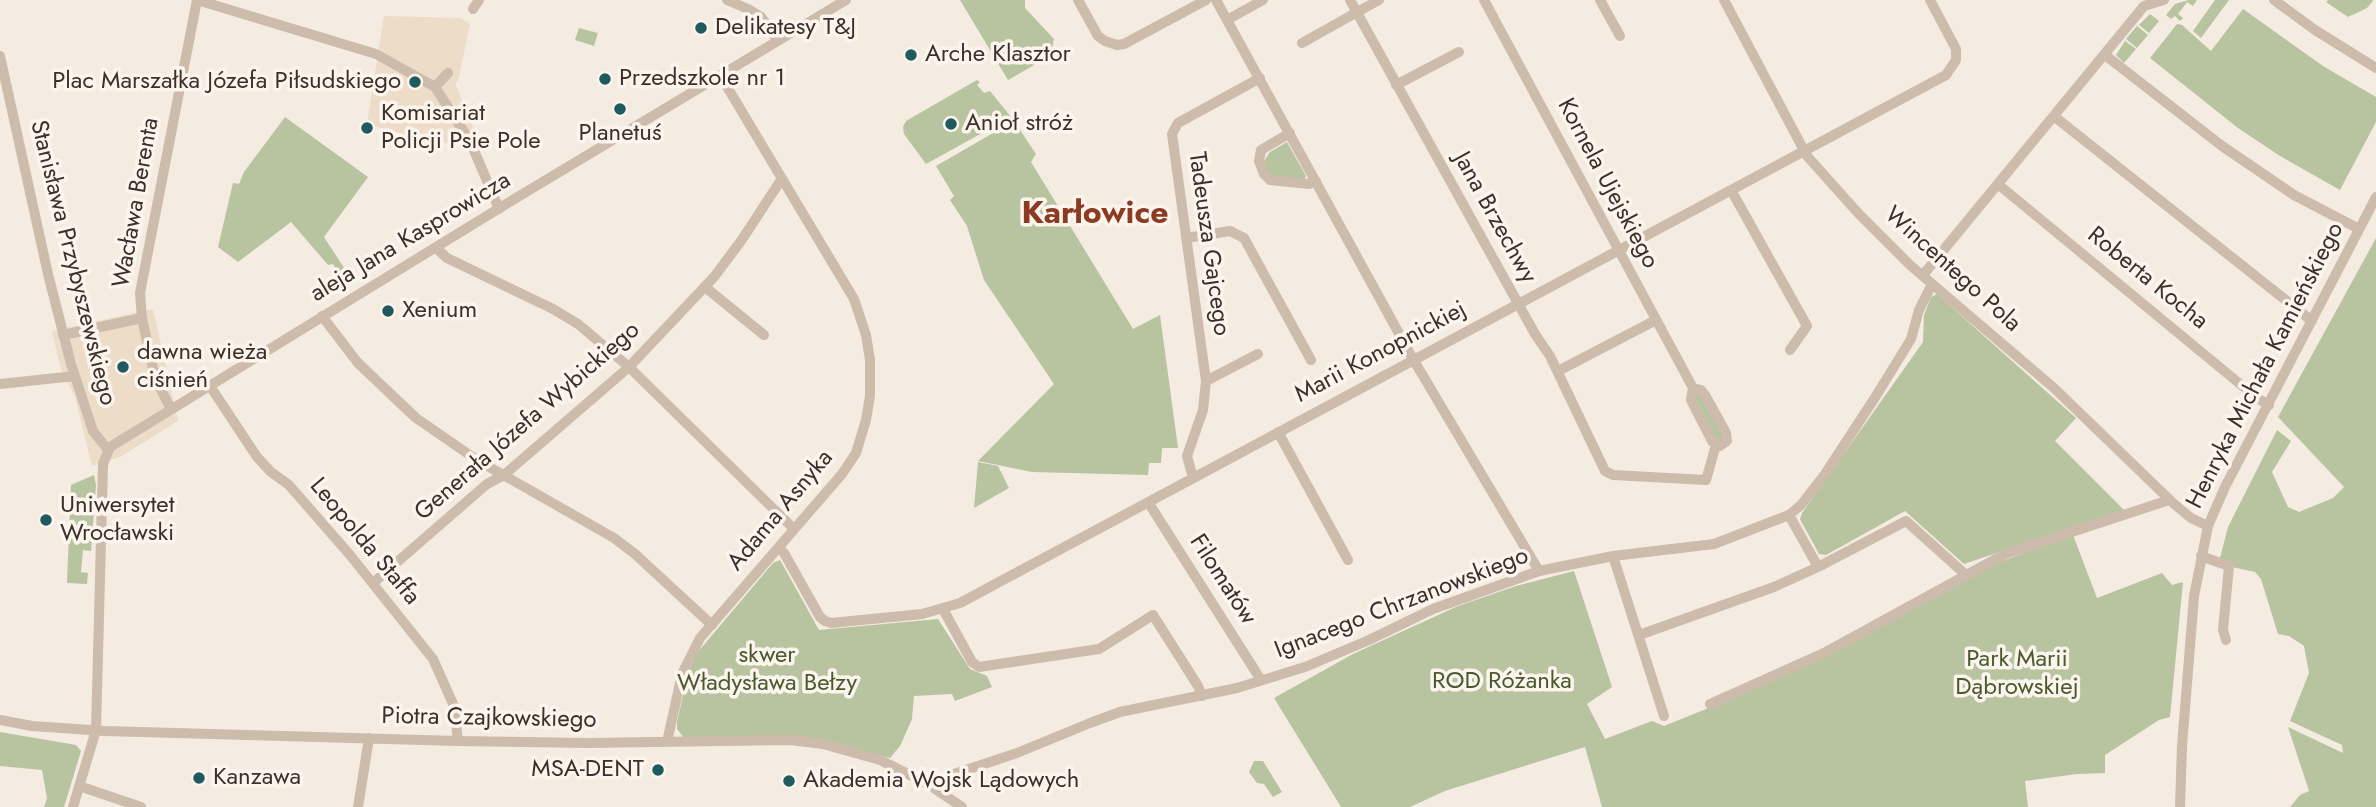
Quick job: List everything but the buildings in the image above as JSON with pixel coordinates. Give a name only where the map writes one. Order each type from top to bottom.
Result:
[{"type":"street","points":[[197,0],[385,58],[435,87],[470,141],[499,209]]},
{"type":"street","name":"Wacława Berenta","points":[[171,409],[155,378],[142,318],[140,293],[197,0]]},
{"type":"street","points":[[727,0],[761,18],[778,41]]},
{"type":"street","name":"aleja Jana Kasprowicza","points":[[108,450],[115,443],[322,316],[846,0]]},
{"type":"street","points":[[1078,0],[1098,36],[1117,45],[1124,44],[1206,0]]},
{"type":"street","points":[[1216,0],[1413,359],[1539,571]]},
{"type":"street","points":[[1227,20],[1264,0]]},
{"type":"street","name":"Jana Brzechwy","points":[[1350,0],[1517,304],[1558,371],[1608,474],[1706,480],[1716,445]]},
{"type":"street","points":[[1302,43],[1379,0]]},
{"type":"street","name":"Kornela Ujejskiego","points":[[1484,0],[1693,388],[1691,401],[1716,445],[1725,443],[1726,433],[1705,394],[1693,388]]},
{"type":"street","points":[[1600,0],[1620,36]]},
{"type":"street","name":"Wincentego Pola","points":[[1724,0],[1804,150],[1858,213],[1932,284],[2054,388],[2169,499],[2191,518],[2208,526]]},
{"type":"street","name":"Marii Konopnickiej","points":[[779,548],[820,617],[831,623],[922,614],[960,603],[1945,75],[1956,60],[1954,43],[1930,0]]},
{"type":"street","points":[[1923,275],[2055,117],[2143,3],[2164,0]]},
{"type":"street","points":[[2274,0],[2376,68]]},
{"type":"street","points":[[1396,85],[1459,52]]},
{"type":"street","name":"Stanisława Przybyszewskiego","points":[[0,55],[63,335],[93,431],[108,450]]},
{"type":"street","points":[[2105,55],[2222,146],[2294,195],[2359,229]]},
{"type":"street","points":[[435,87],[448,73]]},
{"type":"street","name":"Adama Asnyka","points":[[667,742],[682,674],[700,638],[842,474],[856,453],[870,396],[870,360],[866,335],[854,299],[720,75]]},
{"type":"street","name":"Tadeusza Gajcego","points":[[1194,478],[1187,456],[1203,410],[1206,381],[1172,134],[1178,123],[1260,78]]},
{"type":"street","points":[[2055,117],[2312,321]]},
{"type":"street","points":[[1290,132],[1261,150],[1259,161],[1264,174],[1270,180],[1308,184],[1316,181]]},
{"type":"street","name":"Generała Józefa Wybickiego","points":[[373,583],[487,484],[504,475],[629,367],[705,288],[741,242],[781,180]]},
{"type":"street","name":"Roberta Kocha","points":[[1999,185],[2257,398],[2269,405]]},
{"type":"street","points":[[1731,190],[1807,326],[1790,350]]},
{"type":"street","name":"Henryka Michała Kamieńskiego","points":[[2180,807],[2192,612],[2208,526],[2225,487],[2376,197]]},
{"type":"street","points":[[1186,238],[1230,231],[1244,238],[1311,360]]},
{"type":"street","points":[[436,248],[446,257],[578,324],[629,367],[794,529]]},
{"type":"street","name":"Ignacego Chrzanowskiego","points":[[941,792],[954,774],[1017,753],[1090,723],[1120,712],[1202,696],[1305,667],[1370,640],[1433,609],[1539,571],[1613,556],[1714,544],[1789,515],[1801,505],[1825,474],[1877,396],[1911,339],[1919,310],[1932,284]]},
{"type":"street","points":[[705,288],[764,335]]},
{"type":"street","points":[[322,316],[358,363],[387,392],[450,443],[614,538],[712,625]]},
{"type":"street","points":[[63,335],[142,318]]},
{"type":"street","points":[[1558,371],[1656,320]]},
{"type":"street","name":"Tadeusza Gajcego","points":[[1206,381],[1258,354]]},
{"type":"street","points":[[0,384],[75,376]]},
{"type":"street","name":"Leopolda Staffa","points":[[210,386],[257,457],[289,485],[373,583],[433,659],[454,706],[458,741]]},
{"type":"street","points":[[1278,432],[1348,560]]},
{"type":"street","points":[[73,807],[96,730],[103,464],[108,450]]},
{"type":"street","points":[[1710,704],[1826,652],[2021,548],[2169,499]]},
{"type":"street","name":"Filomatów","points":[[1148,502],[1261,680]]},
{"type":"street","points":[[1789,515],[1818,566]]},
{"type":"street","points":[[1639,635],[1774,587],[1906,521],[1966,575]]},
{"type":"street","points":[[1613,556],[1664,716]]},
{"type":"street","points":[[2201,556],[2229,566],[2223,630],[2226,640]]},
{"type":"street","points":[[943,609],[972,662],[979,667],[1099,649],[1153,615],[1202,696]]},
{"type":"street","name":"Piotra Czajkowskiego","points":[[0,720],[32,726],[96,730],[458,741],[790,740],[823,744],[890,764],[941,792],[962,807]]},
{"type":"street","points":[[358,807],[369,738]]},
{"type":"street","points":[[79,786],[141,807]]},
{"type":"green space","points":[[960,0],[1025,0],[1025,8],[1054,39],[1050,56],[1008,80]]},
{"type":"green space","points":[[2197,0],[2193,6],[2187,2],[2178,14],[2183,18],[2180,21],[2175,16],[2171,19],[2166,15],[2175,4]]},
{"type":"green space","points":[[2215,0],[2229,0],[2201,38],[2193,31]]},
{"type":"green space","points":[[2373,1],[2367,8],[2348,17],[2326,2]]},
{"type":"green space","points":[[2243,9],[2323,66],[2376,97],[2376,122],[2340,190],[2280,156],[2238,128],[2150,58],[2177,24],[2182,25],[2211,51]]},
{"type":"green space","points":[[2150,14],[2159,21],[2149,33],[2139,25]]},
{"type":"green space","points":[[2137,26],[2148,35],[2137,48],[2126,39]]},
{"type":"green space","points":[[579,28],[598,33],[594,46],[575,40]]},
{"type":"green space","points":[[2125,41],[2136,49],[2124,63],[2116,55]]},
{"type":"green space","points":[[977,80],[980,82],[977,85],[984,93],[990,91],[1011,117],[926,164],[904,134],[906,121]]},
{"type":"green space","points":[[285,117],[368,177],[324,237],[350,277],[343,282],[333,264],[328,265],[291,222],[238,262],[218,247],[233,183],[239,184],[244,172]]},
{"type":"green space","points":[[1014,121],[1036,154],[1031,162],[1133,329],[1160,315],[1178,448],[1162,448],[1161,463],[1149,463],[1148,475],[1032,472],[978,461],[1054,384],[984,280],[967,226],[950,200],[954,196],[936,166]]},
{"type":"green space","points":[[1287,142],[1306,176],[1304,180],[1272,176],[1268,172],[1264,161],[1270,152]]},
{"type":"green space","points":[[2376,238],[2376,807],[2290,807],[2300,795],[2309,791],[2288,727],[2343,753],[2342,745],[2290,721],[2309,673],[2304,646],[2289,636],[2278,634],[2261,579],[2255,572],[2232,567],[2232,563],[2220,558],[2228,527],[2277,430],[2291,441],[2272,472],[2288,507],[2299,512],[2333,498],[2344,487],[2278,417]]},
{"type":"green space","points":[[1937,294],[2076,418],[2055,441],[2124,510],[1964,564],[1905,511],[1826,555],[1819,554],[1800,519],[1802,513],[1923,342],[1924,315],[1931,297]]},
{"type":"green space","points":[[1698,392],[1724,434],[1723,440],[1717,441],[1694,395]]},
{"type":"green space","points":[[978,462],[998,466],[1009,488],[974,508]]},
{"type":"green space","points":[[94,475],[96,485],[91,551],[83,550],[81,572],[88,573],[87,584],[67,583],[71,485]]},
{"type":"green space","name":"Park Marii Dąbrowskiej","points":[[2073,535],[2097,598],[2162,573],[2172,585],[2183,582],[2170,717],[2159,720],[2105,755],[2105,773],[2025,781],[2028,807],[1602,807],[1585,747],[1445,791],[1410,807],[1341,807],[1274,698],[1353,654],[1458,606],[1516,586],[1574,571],[1612,687],[1587,704],[1605,739],[1652,721],[1664,726],[1721,703],[2002,561]]},
{"type":"green space","name":"skwer Władysława Bełzy","points":[[780,560],[819,630],[938,619],[970,669],[987,676],[992,687],[955,701],[952,694],[914,696],[912,719],[900,746],[890,758],[815,738],[684,738],[677,729],[677,722],[688,673],[697,653],[773,563]]},
{"type":"green space","points":[[0,732],[76,745],[81,751],[64,807],[44,807],[47,798],[42,770],[0,766]]},
{"type":"green space","points":[[1254,761],[1263,761],[1282,792],[1273,797],[1264,784],[1257,783],[1249,772]]},
{"type":"shaded area","name":"Plac Marszałka Józefa Piłsudskiego","points":[[384,16],[460,18],[470,24],[458,81],[455,83],[477,136],[460,146],[436,141],[435,143],[367,124]]},
{"type":"shaded area","points":[[153,309],[178,421],[120,457],[92,466],[75,397],[61,369],[52,331]]},
{"type":"place","name":"Delikatesy T&J","points":[[701,28]]},
{"type":"place","name":"Arche Klasztor","points":[[911,55]]},
{"type":"place","name":"Przedszkole nr 1","points":[[605,79]]},
{"type":"place","name":"Plac Marszałka Józefa Piłsudskiego","points":[[415,82]]},
{"type":"place","name":"Planetuś","points":[[620,109]]},
{"type":"place","name":"Anioł stróż","points":[[951,124]]},
{"type":"place","name":"Komisariat Policji Psie Pole","points":[[367,128]]},
{"type":"place","name":"Xenium","points":[[388,311]]},
{"type":"place","name":"dawna wieża ciśnień","points":[[123,367]]},
{"type":"place","name":"Uniwersytet Wrocławski","points":[[46,520]]},
{"type":"place","name":"MSA-DENT","points":[[658,770]]},
{"type":"place","name":"Kanzawa","points":[[199,778]]},
{"type":"place","name":"Akademia Wojsk Lądowych","points":[[789,781]]},
{"type":"district","name":"Karłowice","points":[[1095,215]]},
{"type":"park label","name":"ROD Różanka","points":[[1502,682]]}]
